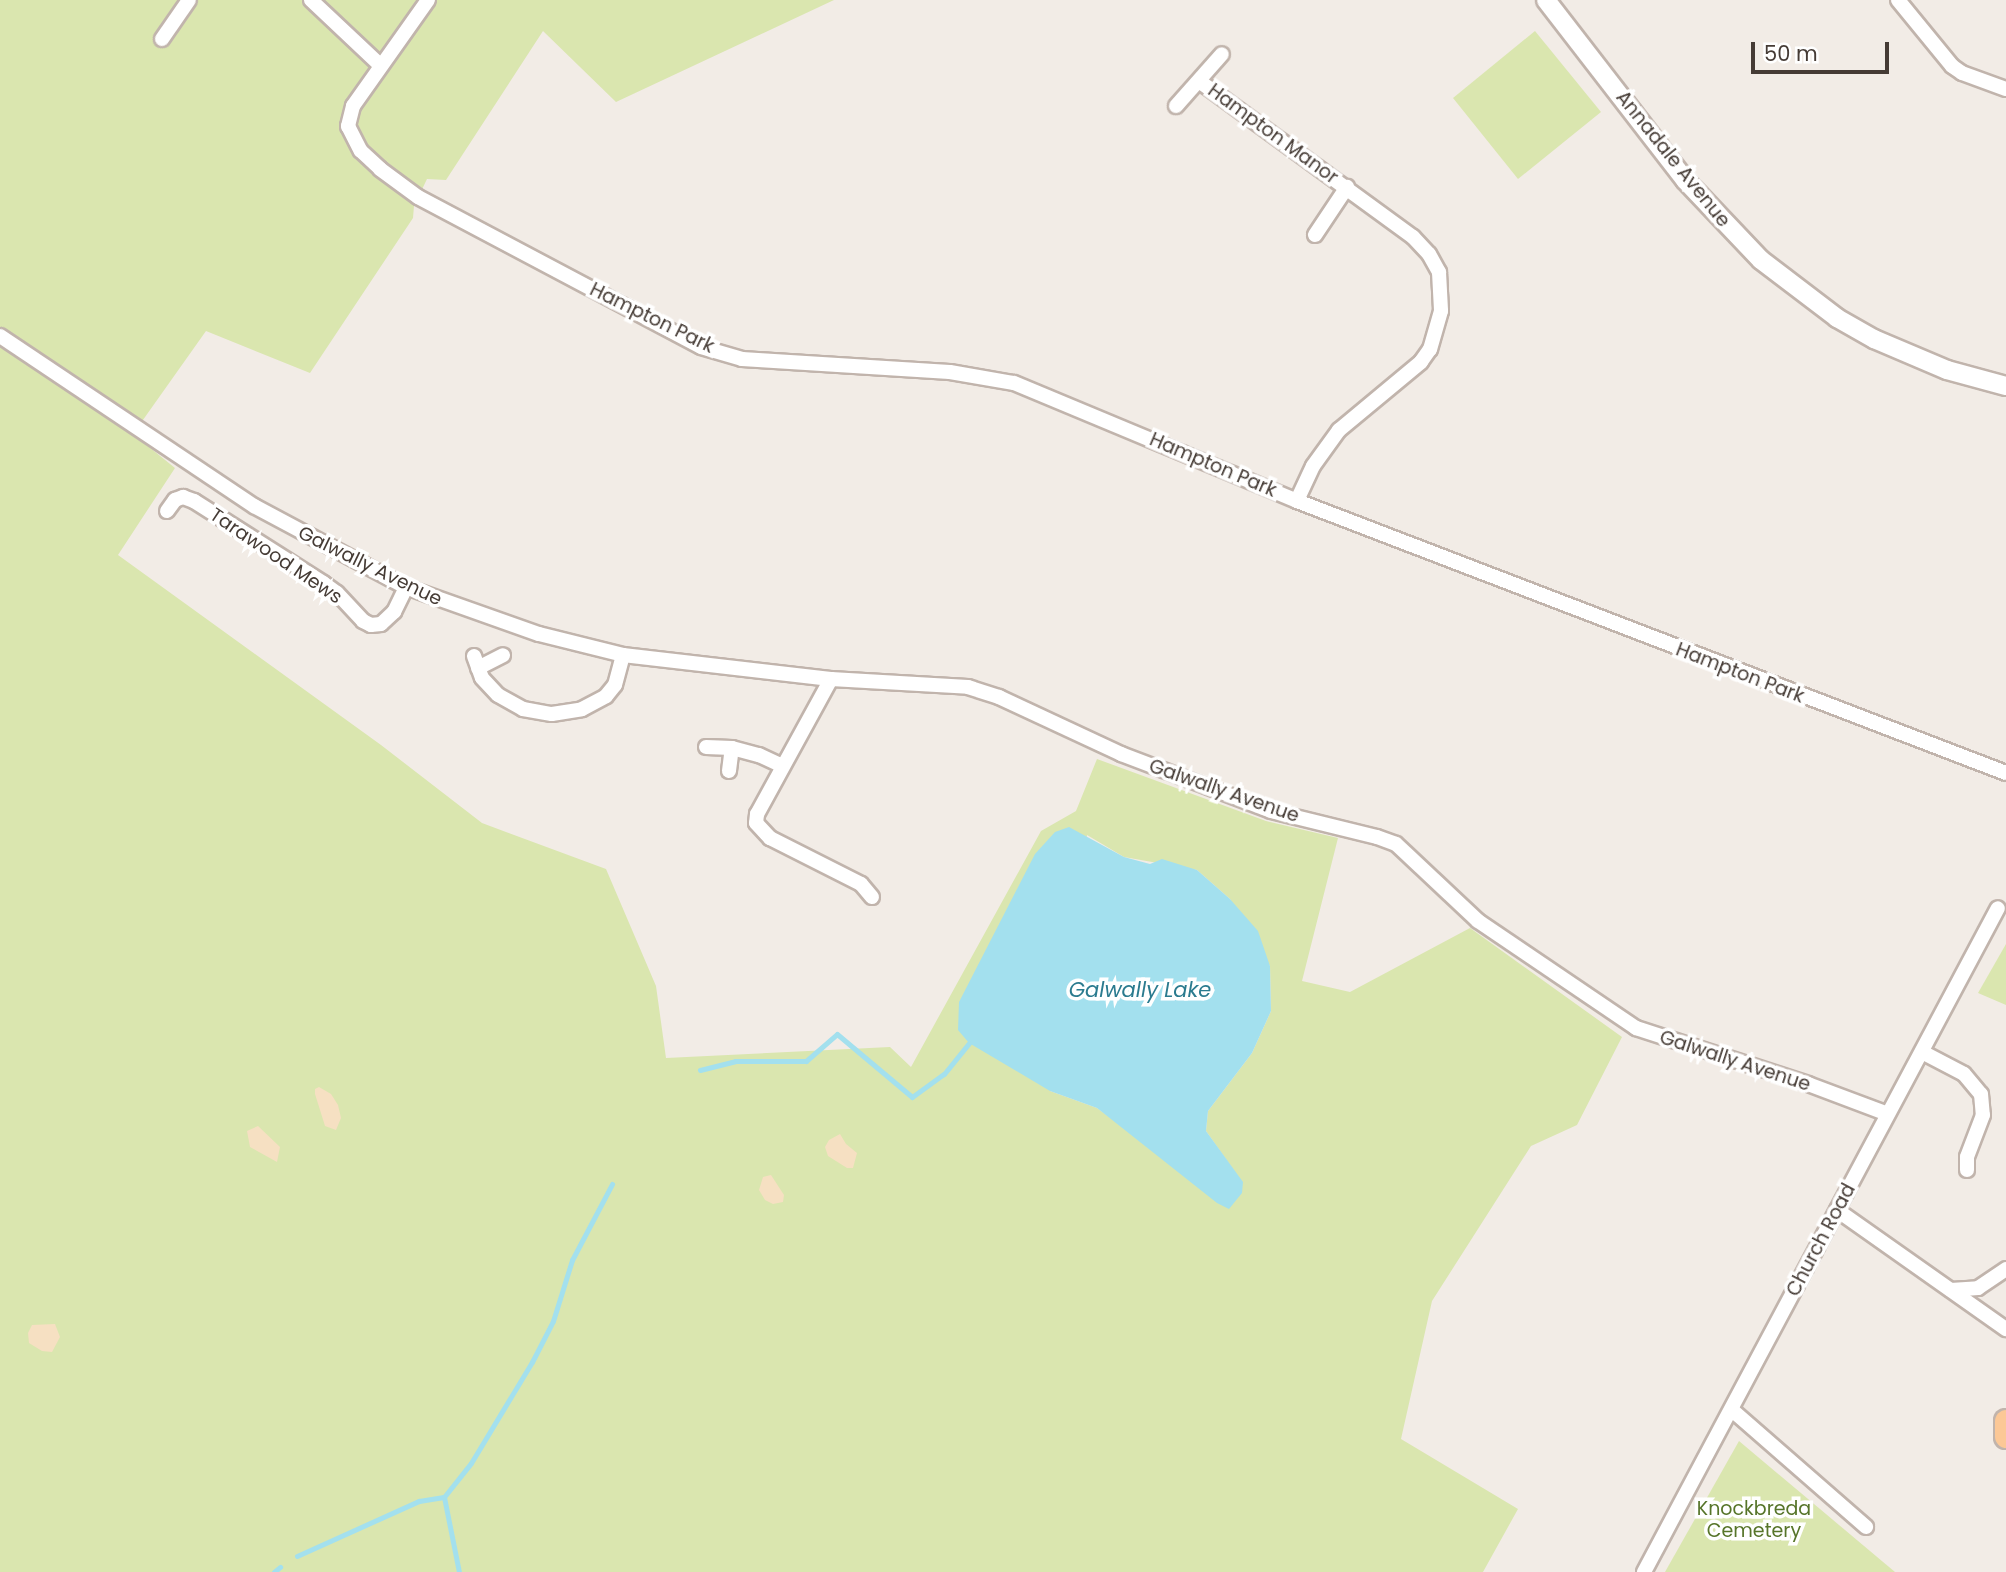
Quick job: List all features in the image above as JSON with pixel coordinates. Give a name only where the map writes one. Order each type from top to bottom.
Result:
[{"type":"main road","points":[[2006,1421],[2006,1436]]},
{"type":"street","points":[[162,39],[189,0]]},
{"type":"street","points":[[311,0],[380,65],[428,0]]},
{"type":"street","name":"Annadale Avenue","points":[[1546,0],[1685,180],[1761,260],[1837,318],[1874,338],[1947,370],[2006,386]]},
{"type":"street","points":[[1898,0],[1952,66],[1962,73],[2006,89]]},
{"type":"street","name":"Hampton Manor","points":[[1176,106],[1222,54]]},
{"type":"street","name":"Hampton Park","points":[[380,65],[353,106],[348,126],[361,151],[380,169],[418,197],[701,347],[742,359],[950,372],[1014,383],[1297,501],[2006,774]]},
{"type":"street","name":"Hampton Manor","points":[[1199,81],[1348,187],[1412,237],[1429,254],[1439,272],[1441,311],[1430,349],[1421,362],[1339,430],[1313,466],[1297,501]]},
{"type":"street","name":"Hampton Manor","points":[[1315,235],[1348,187]]},
{"type":"street","name":"Galwally Avenue","points":[[0,336],[254,506],[406,587],[528,630],[623,655],[831,679],[968,687],[1046,718],[1121,754],[1271,811],[1396,844],[1478,921],[1636,1028],[1808,1084],[1888,1114]]},
{"type":"street","name":"Tarawood Mews","points":[[167,511],[175,500],[183,497],[194,501],[323,583],[337,593],[363,621],[371,625],[381,624],[394,612],[406,587]]},
{"type":"street","points":[[503,655],[476,662],[489,688],[510,703],[552,714],[582,709],[606,696],[615,685],[623,655]]},
{"type":"street","points":[[831,679],[757,814],[760,830],[770,838],[861,884],[873,897]]},
{"type":"street","points":[[706,747],[732,748],[759,755],[783,766]]},
{"type":"street","points":[[729,771],[732,748]]},
{"type":"street","name":"Church Road","points":[[1644,1572],[1998,908]]},
{"type":"street","points":[[1922,1052],[1964,1074],[1980,1094],[1983,1115],[1968,1157],[1967,1170]]},
{"type":"street","points":[[1837,1210],[2006,1329]]},
{"type":"street","points":[[1951,1290],[1978,1288],[2006,1269]]},
{"type":"street","points":[[1732,1410],[1866,1528]]},
{"type":"green space","points":[[0,0],[834,0],[616,102],[543,31],[446,180],[427,179],[414,206],[413,218],[310,373],[206,331],[133,434],[175,468],[118,555],[381,745],[482,823],[606,869],[656,986],[666,1058],[890,1047],[911,1067],[1041,831],[1076,811],[1097,759],[1266,821],[1338,838],[1302,981],[1350,992],[1470,928],[1622,1037],[1577,1125],[1531,1146],[1432,1301],[1401,1439],[1518,1509],[1483,1572],[0,1572]],"holes":[[[1087,835],[1124,857],[1197,870],[1230,899],[1270,966],[1271,1011],[1252,1053],[1208,1111],[1206,1131],[1242,1182],[1120,1125],[1097,1108],[1050,1091]]]},
{"type":"green space","points":[[1535,31],[1601,112],[1518,179],[1453,98]]},
{"type":"green space","points":[[2006,944],[2006,1005],[1978,993]]},
{"type":"green space","name":"Knockbreda Cemetery","points":[[1739,1441],[1895,1572],[1665,1572]]},
{"type":"sand","points":[[319,1087],[331,1094],[338,1105],[341,1118],[336,1130],[325,1126],[315,1094],[315,1089]]},
{"type":"sand","points":[[258,1126],[280,1147],[277,1162],[250,1147],[247,1131]]},
{"type":"sand","points":[[840,1134],[846,1144],[857,1153],[853,1168],[847,1168],[828,1156],[825,1147],[829,1140]]},
{"type":"sand","points":[[771,1175],[784,1195],[783,1202],[773,1204],[765,1200],[759,1190],[763,1177]]},
{"type":"sand","points":[[55,1324],[60,1337],[52,1352],[42,1351],[29,1343],[28,1333],[32,1325]]},
{"type":"water","name":"Galwally Lake","points":[[1069,827],[1124,857],[1150,864],[1162,859],[1197,870],[1230,899],[1258,931],[1270,966],[1271,1011],[1252,1053],[1208,1111],[1206,1131],[1243,1182],[1242,1193],[1229,1209],[1217,1203],[1097,1108],[1050,1091],[969,1043],[958,1030],[959,1002],[1035,854],[1055,832]]},
{"type":"waterway","points":[[700,1070],[735,1061],[806,1061],[837,1034],[912,1097],[944,1074],[969,1043]]},
{"type":"waterway","points":[[297,1556],[419,1501],[444,1497],[471,1463],[532,1362],[553,1321],[572,1260],[612,1184]]},
{"type":"waterway","points":[[444,1497],[459,1572]]},
{"type":"waterway","points":[[274,1572],[280,1567]]}]
